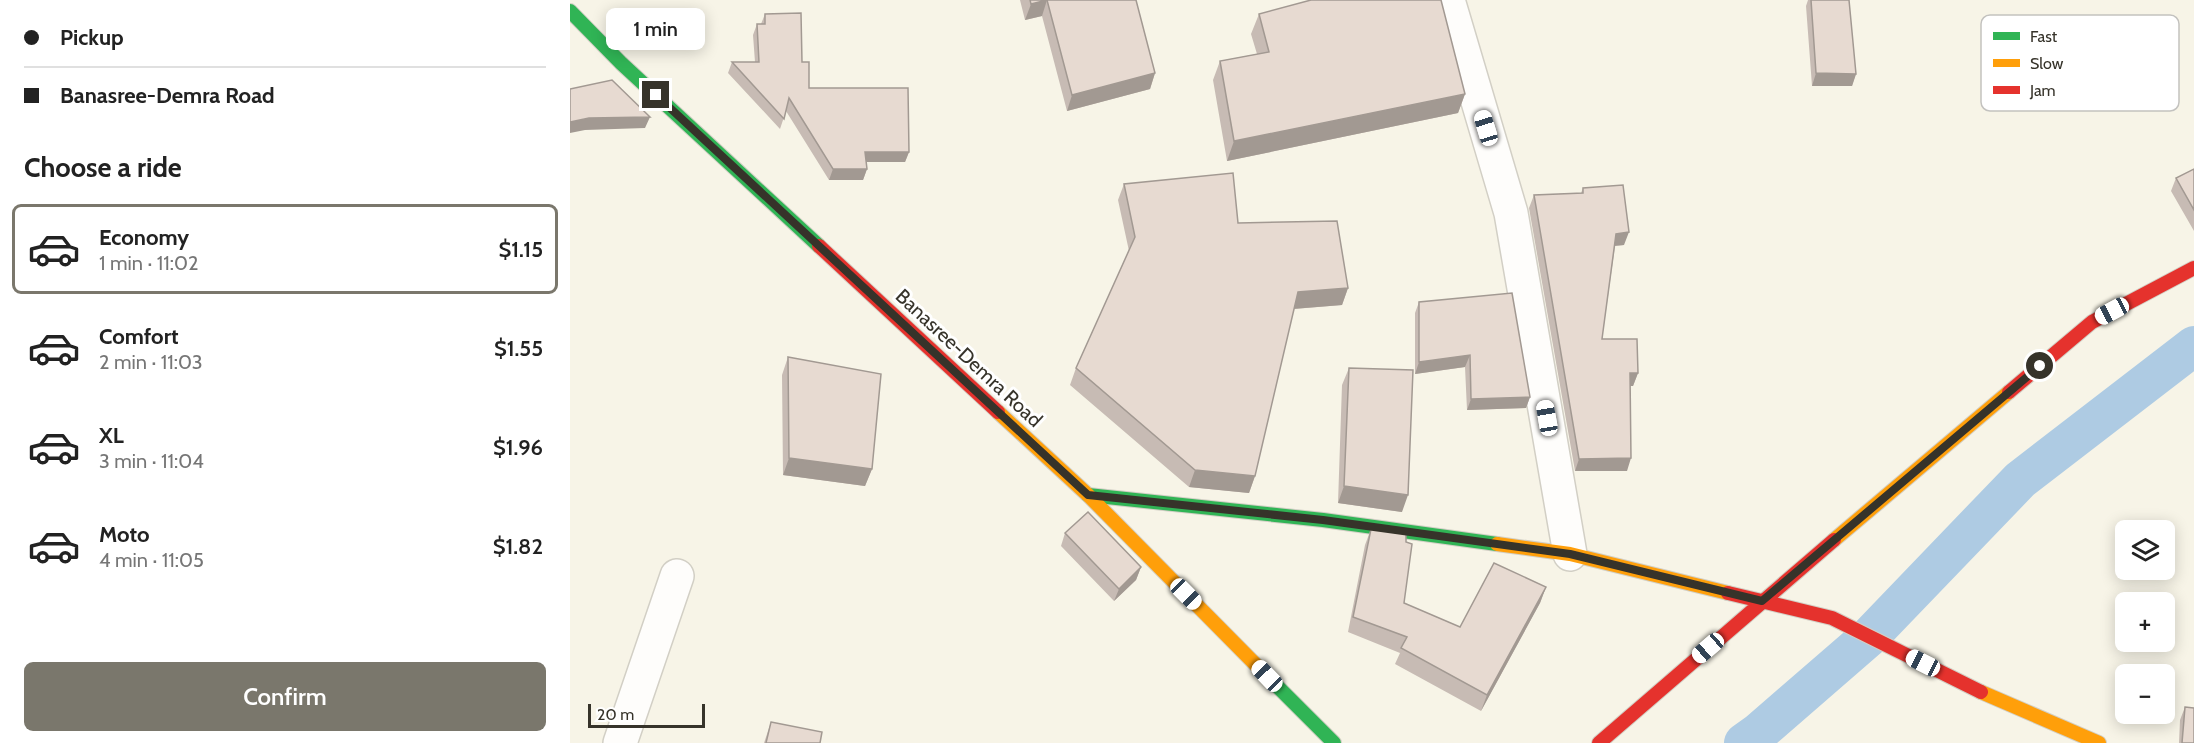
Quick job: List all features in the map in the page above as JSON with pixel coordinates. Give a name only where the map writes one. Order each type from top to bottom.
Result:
[{"type":"street","points":[[1448,0],[1511,213],[1570,554]]},
{"type":"street","name":"Banasree-Demra Road","points":[[570,11],[621,63],[1088,495],[1334,743]]},
{"type":"street","points":[[1599,743],[1762,601],[2092,322],[2194,268]]},
{"type":"street","points":[[1088,495],[1323,520],[1570,554],[1832,618],[1959,682],[2098,743]]},
{"type":"street","points":[[620,743],[677,576]]},
{"type":"building","points":[[1030,0],[1047,0],[1031,4]]},
{"type":"building","points":[[1047,0],[1136,0],[1155,73],[1072,95]]},
{"type":"building","points":[[1311,0],[1441,0],[1465,94],[1234,141],[1220,61],[1269,52],[1259,14]]},
{"type":"building","points":[[1811,0],[1849,0],[1856,74],[1816,73]]},
{"type":"building","points":[[801,13],[802,62],[809,62],[809,88],[908,88],[909,152],[865,152],[867,169],[833,169],[789,98],[784,119],[732,62],[759,62],[757,24],[765,24],[765,14]]},
{"type":"building","points":[[612,80],[650,117],[589,118],[570,122],[570,89]]},
{"type":"building","points":[[2194,169],[2194,210],[2176,178]]},
{"type":"building","points":[[1233,173],[1238,223],[1337,221],[1348,288],[1298,292],[1255,476],[1195,470],[1076,368],[1135,237],[1124,184]]},
{"type":"building","points":[[1623,185],[1629,232],[1616,234],[1602,339],[1637,339],[1638,373],[1630,373],[1631,458],[1579,459],[1534,195],[1583,193],[1583,188]]},
{"type":"building","points":[[1512,293],[1530,397],[1471,399],[1470,355],[1419,362],[1419,302]]},
{"type":"building","points":[[788,357],[881,374],[872,469],[789,458]]},
{"type":"building","points":[[1349,368],[1413,370],[1408,495],[1344,486]]},
{"type":"building","points":[[1088,512],[1141,567],[1119,589],[1065,533]]},
{"type":"building","points":[[1371,529],[1406,534],[1406,542],[1412,544],[1404,603],[1460,627],[1494,563],[1546,587],[1487,695],[1401,648],[1407,637],[1353,617]]},
{"type":"building","points":[[2185,707],[2194,708],[2194,743],[2182,743]]},
{"type":"building","points":[[771,722],[822,732],[820,743],[766,743]]},
{"type":"waterway","points":[[1744,743],[1870,636],[2020,480],[2194,346]]},
{"type":"traffic: fast","points":[[570,11],[621,63],[819,246]]},
{"type":"traffic: fast","points":[[1088,495],[1323,520],[1497,544]]},
{"type":"traffic: fast","points":[[1261,670],[1334,743]]},
{"type":"traffic: slow","points":[[1834,540],[2009,392]]},
{"type":"traffic: slow","points":[[998,412],[1088,495],[1261,670]]},
{"type":"traffic: slow","points":[[1497,544],[1570,554],[1728,593]]},
{"type":"traffic: slow","points":[[1981,692],[2099,743]]},
{"type":"traffic: jam","points":[[819,246],[998,412]]},
{"type":"traffic: jam","points":[[2009,392],[2092,322],[2194,268]]},
{"type":"traffic: jam","points":[[1599,743],[1834,540]]},
{"type":"traffic: jam","points":[[1728,593],[1832,618],[1981,692]]},
{"type":"route","points":[[656,95],[1088,495],[1323,520],[1570,554],[1762,601],[2040,366]]}]
